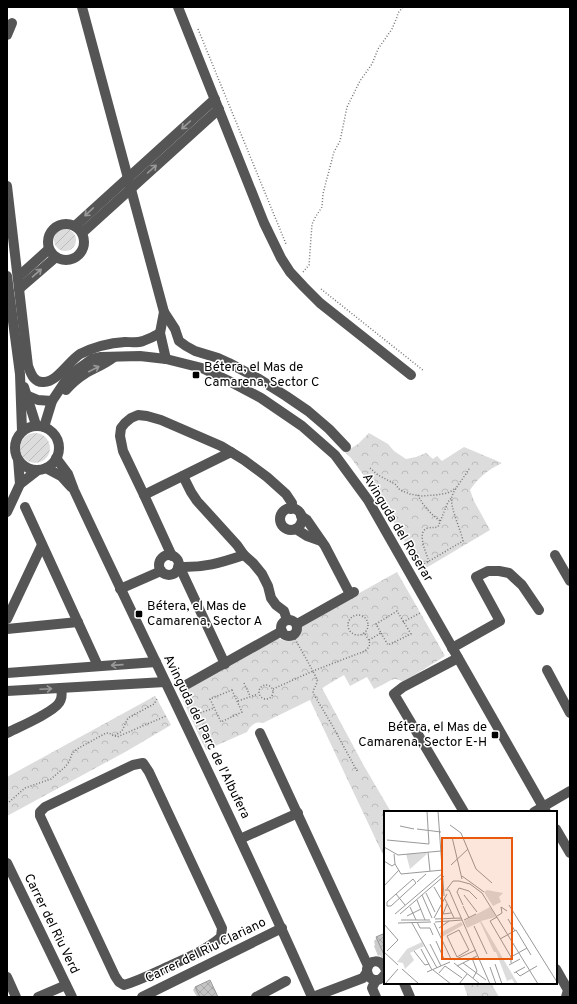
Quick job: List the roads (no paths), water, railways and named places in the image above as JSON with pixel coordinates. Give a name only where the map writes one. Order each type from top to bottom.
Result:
[{"type":"street","points":[[82,7],[164,312],[175,329],[180,341],[195,351],[229,363],[286,396],[329,429],[346,447]]},
{"type":"street","points":[[178,7],[264,223],[280,258],[290,272],[320,303],[410,375]]},
{"type":"street","points":[[7,35],[12,23]]},
{"type":"street","points":[[78,230],[128,177],[215,99]]},
{"type":"street","points":[[78,230],[131,189],[219,109]]},
{"type":"street","points":[[7,186],[18,277]]},
{"type":"street","points":[[64,224],[70,224],[78,230],[84,239],[84,245],[78,255],[67,260],[56,257],[49,249],[47,243],[50,232],[58,225],[64,224]]},
{"type":"street","points":[[40,426],[26,395],[20,374],[10,322],[12,290],[18,277],[49,249]]},
{"type":"street","points":[[12,290],[56,257]]},
{"type":"street","points":[[7,276],[12,290],[28,366],[31,375],[35,380],[42,382],[50,381],[80,354],[109,344],[142,342],[160,333]]},
{"type":"street","points":[[164,312],[160,333],[166,360]]},
{"type":"street","name":"Avinguda del Roserar","points":[[40,426],[52,401],[71,374],[92,359],[101,357],[140,356],[202,368],[262,398],[302,426],[335,455],[368,500],[458,658],[541,810]]},
{"type":"street","name":"Avinguda del Roserar","points":[[53,433],[53,420],[58,402],[65,392],[74,382],[86,373],[106,363],[114,357]]},
{"type":"street","points":[[20,374],[22,431]]},
{"type":"street","points":[[26,395],[38,400],[52,401]]},
{"type":"street","points":[[225,664],[182,572],[178,569],[178,561],[172,556],[123,451],[120,436],[121,428],[131,418],[138,415],[147,416],[161,420],[221,446],[244,460],[267,477],[286,494],[292,503],[292,509]]},
{"type":"street","points":[[20,484],[52,464],[59,451],[59,443],[51,430],[40,426],[29,427],[22,431],[17,437],[15,452],[18,459],[24,466],[31,469],[42,469]]},
{"type":"street","points":[[144,495],[231,452]]},
{"type":"street","name":"Avinguda del Parc de l'Albufera","points":[[56,458],[68,474],[120,589],[282,928],[313,997]]},
{"type":"street","points":[[7,512],[20,484],[18,459]]},
{"type":"street","name":"Avinguda del Parc de l'Albufera","points":[[42,469],[61,476],[74,490]]},
{"type":"street","points":[[183,476],[197,502],[262,574],[268,586],[271,598],[276,605],[284,611],[287,620]]},
{"type":"street","points":[[25,507],[98,666]]},
{"type":"street","points":[[297,624],[352,593],[325,546],[307,520],[298,510],[292,509],[283,511],[280,521],[285,529],[294,530],[301,525],[302,516]]},
{"type":"street","points":[[296,529],[307,536],[321,541]]},
{"type":"street","points":[[7,619],[42,545]]},
{"type":"street","points":[[172,556],[165,556],[160,561],[159,567],[161,571],[169,575],[175,573],[178,569],[218,564],[244,555]]},
{"type":"street","points":[[554,555],[570,581]]},
{"type":"street","points":[[120,589],[161,571]]},
{"type":"street","points":[[452,648],[500,621],[476,577],[488,571],[499,571],[509,574],[522,585],[539,610]]},
{"type":"street","points":[[287,620],[293,620],[297,624],[297,631],[293,635],[288,636],[281,629],[283,622],[287,620]]},
{"type":"street","points":[[7,629],[78,622]]},
{"type":"street","points":[[184,686],[282,631]]},
{"type":"street","points":[[458,658],[394,694],[463,811]]},
{"type":"street","points":[[7,673],[156,662]]},
{"type":"street","points":[[547,670],[570,713]]},
{"type":"street","points":[[7,691],[165,682]]},
{"type":"street","points":[[7,733],[48,712],[59,703],[62,696],[61,688]]},
{"type":"street","points":[[260,733],[298,813],[370,978],[376,980],[384,976]]},
{"type":"street","points":[[143,763],[149,772],[222,928],[221,937],[213,944],[175,963],[133,982],[124,985],[119,982],[40,816],[40,812],[45,807],[133,765],[143,763]]},
{"type":"street","points":[[541,810],[570,791]]},
{"type":"street","points":[[240,840],[298,813]]},
{"type":"street","points":[[557,831],[570,853]]},
{"type":"street","name":"Carrer del Riu Verd","points":[[7,863],[72,997]]},
{"type":"street","name":"Carrer del Riu Clariano","points":[[142,997],[282,928]]},
{"type":"street","points":[[313,997],[363,978],[370,963],[376,961],[384,966]]},
{"type":"street","points":[[175,963],[183,977]]},
{"type":"street","points":[[557,971],[568,992]]},
{"type":"street","points":[[7,977],[16,997]]},
{"type":"street","points":[[376,980],[372,988],[376,997]]},
{"type":"street","points":[[256,997],[286,982]]},
{"type":"street","points":[[404,984],[410,997]]},
{"type":"street","points":[[38,997],[66,985]]},
{"type":"place","name":"Bétera, el Mas de Camarena, Sector C","points":[[196,375]]},
{"type":"place","name":"Bétera, el Mas de Camarena, Sector A","points":[[139,614]]},
{"type":"place","name":"Bétera, el Mas de Camarena, Sector E-H","points":[[495,735]]}]
